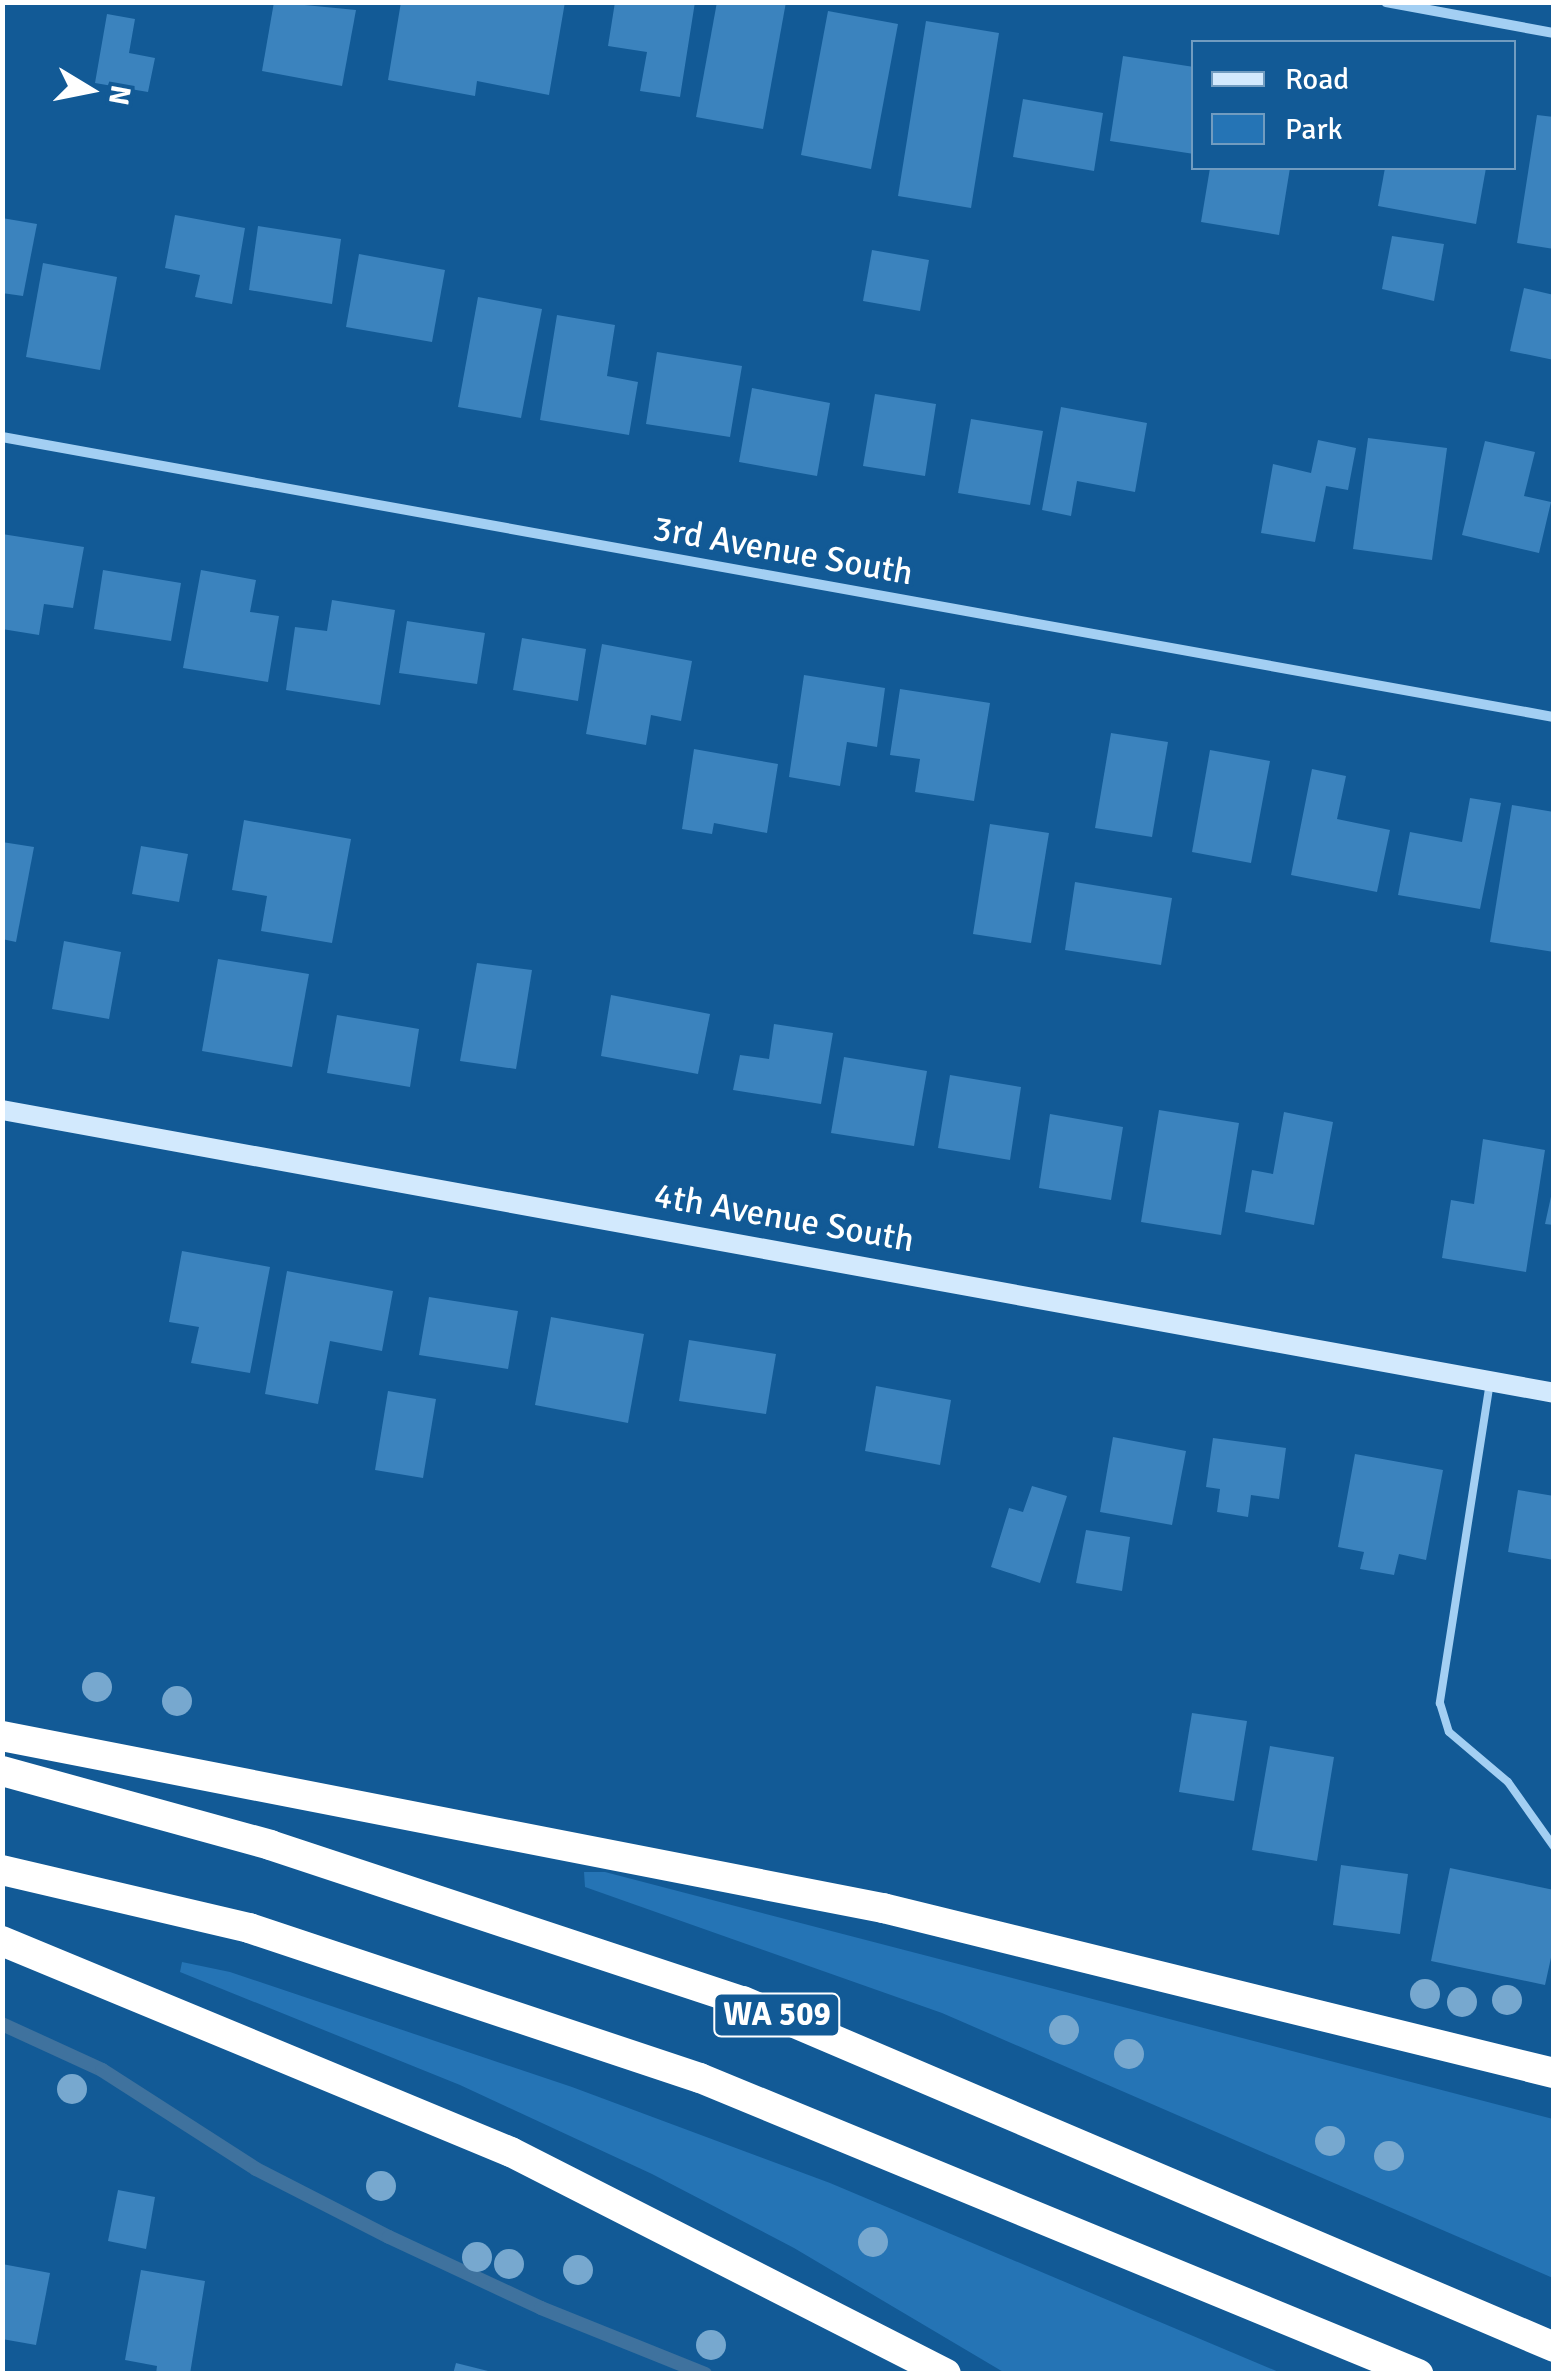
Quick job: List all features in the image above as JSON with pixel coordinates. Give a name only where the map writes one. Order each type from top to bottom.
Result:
[{"type":"highway","points":[[2,1736],[884,1908],[1554,2073]]},
{"type":"highway","name":"WA 509","points":[[2,1771],[270,1845],[743,2001],[1554,2346]]},
{"type":"highway","name":"WA 509","points":[[2,1870],[248,1928],[700,2078],[1418,2374]]},
{"type":"highway","points":[[2,1941],[511,2152],[946,2374]]},
{"type":"street","points":[[1386,2],[1554,32]]},
{"type":"street","name":"3rd Avenue South","points":[[2,437],[1554,717]]},
{"type":"street","name":"4th Avenue South","points":[[2,1110],[1554,1393]]},
{"type":"lane","points":[[1490,1382],[1440,1702],[1449,1732],[1508,1782],[1554,1847]]},
{"type":"green space","points":[[584,1872],[605,1872],[1553,2119],[1553,2278],[942,2013],[585,1887]]},
{"type":"green space","points":[[182,1962],[230,1972],[572,2087],[830,2183],[1281,2373],[1005,2373],[794,2248],[652,2174],[460,2085],[180,1972]]},
{"type":"building","points":[[274,2],[356,10],[342,86],[262,71]]},
{"type":"building","points":[[401,2],[565,2],[549,95],[477,81],[475,96],[388,80]]},
{"type":"building","points":[[615,2],[695,2],[680,97],[640,91],[647,52],[608,46]]},
{"type":"building","points":[[717,2],[786,2],[763,129],[696,117]]},
{"type":"building","points":[[828,11],[898,24],[871,169],[801,155]]},
{"type":"building","points":[[107,14],[135,19],[129,53],[155,58],[148,92],[95,83]]},
{"type":"building","points":[[926,21],[999,33],[971,208],[898,196]]},
{"type":"building","points":[[1123,56],[1191,67],[1191,154],[1110,141]]},
{"type":"building","points":[[1023,99],[1103,113],[1094,171],[1013,157]]},
{"type":"building","points":[[1537,115],[1554,117],[1554,249],[1517,243]]},
{"type":"building","points":[[1210,170],[1290,170],[1279,235],[1201,222]]},
{"type":"building","points":[[1385,170],[1486,170],[1476,224],[1378,206]]},
{"type":"building","points":[[175,215],[245,228],[232,304],[195,297],[200,275],[165,268]]},
{"type":"building","points":[[2,218],[37,224],[23,296],[2,293]]},
{"type":"building","points":[[258,226],[341,239],[332,304],[249,290]]},
{"type":"building","points":[[1392,236],[1444,244],[1434,301],[1382,289]]},
{"type":"building","points":[[872,250],[929,260],[920,311],[863,301]]},
{"type":"building","points":[[359,254],[445,270],[432,342],[346,327]]},
{"type":"building","points":[[43,263],[117,277],[100,370],[26,357]]},
{"type":"building","points":[[1524,288],[1554,295],[1554,360],[1510,351]]},
{"type":"building","points":[[478,297],[542,309],[521,418],[458,407]]},
{"type":"building","points":[[557,315],[615,325],[607,376],[638,382],[629,435],[540,420]]},
{"type":"building","points":[[657,352],[742,366],[730,437],[646,424]]},
{"type":"building","points":[[752,388],[830,403],[817,476],[739,462]]},
{"type":"building","points":[[875,394],[936,404],[925,476],[863,466]]},
{"type":"building","points":[[1061,407],[1147,423],[1135,492],[1077,481],[1071,516],[1042,510]]},
{"type":"building","points":[[971,419],[1043,431],[1030,505],[958,493]]},
{"type":"building","points":[[1368,438],[1447,448],[1432,560],[1353,549]]},
{"type":"building","points":[[1318,440],[1356,448],[1348,490],[1326,486],[1315,542],[1261,533],[1273,464],[1311,473]]},
{"type":"building","points":[[1485,441],[1535,452],[1524,496],[1551,502],[1539,553],[1462,535]]},
{"type":"building","points":[[2,534],[84,547],[73,608],[44,604],[39,635],[2,629]]},
{"type":"building","points":[[103,570],[181,583],[171,641],[94,629]]},
{"type":"building","points":[[201,570],[256,580],[250,612],[279,616],[268,682],[183,668]]},
{"type":"building","points":[[332,600],[395,610],[380,705],[286,690],[295,627],[327,631]]},
{"type":"building","points":[[407,621],[485,633],[477,684],[399,673]]},
{"type":"building","points":[[522,638],[586,649],[578,701],[513,690]]},
{"type":"building","points":[[602,644],[692,661],[681,721],[651,715],[646,745],[586,734]]},
{"type":"building","points":[[804,675],[885,688],[877,747],[847,742],[840,786],[789,777]]},
{"type":"building","points":[[900,689],[990,703],[974,801],[915,792],[920,759],[890,755]]},
{"type":"building","points":[[1111,733],[1168,742],[1152,837],[1095,828]]},
{"type":"building","points":[[694,749],[778,764],[767,833],[714,823],[712,834],[682,829]]},
{"type":"building","points":[[1210,750],[1270,761],[1251,863],[1192,852]]},
{"type":"building","points":[[1312,769],[1346,776],[1337,819],[1390,830],[1377,892],[1291,875]]},
{"type":"building","points":[[1470,798],[1501,803],[1480,909],[1398,895],[1410,832],[1462,842]]},
{"type":"building","points":[[1512,805],[1554,812],[1554,952],[1490,942]]},
{"type":"building","points":[[244,820],[351,839],[332,943],[261,931],[267,896],[232,890]]},
{"type":"building","points":[[990,824],[1049,833],[1031,943],[973,934]]},
{"type":"building","points":[[2,842],[34,847],[16,942],[2,939]]},
{"type":"building","points":[[141,846],[188,854],[179,902],[132,894]]},
{"type":"building","points":[[1075,882],[1172,898],[1161,965],[1065,950]]},
{"type":"building","points":[[64,941],[121,952],[109,1019],[52,1009]]},
{"type":"building","points":[[218,959],[309,974],[292,1067],[202,1051]]},
{"type":"building","points":[[477,963],[532,970],[516,1069],[460,1061]]},
{"type":"building","points":[[611,995],[710,1014],[698,1074],[601,1056]]},
{"type":"building","points":[[337,1015],[419,1029],[410,1087],[327,1073]]},
{"type":"building","points":[[774,1024],[833,1033],[821,1104],[733,1090],[740,1055],[769,1059]]},
{"type":"building","points":[[844,1057],[927,1071],[914,1146],[831,1133]]},
{"type":"building","points":[[950,1075],[1021,1087],[1010,1160],[938,1148]]},
{"type":"building","points":[[1159,1110],[1239,1123],[1221,1235],[1141,1222]]},
{"type":"building","points":[[1284,1112],[1333,1122],[1314,1225],[1245,1212],[1252,1170],[1273,1174]]},
{"type":"building","points":[[1050,1114],[1123,1127],[1111,1200],[1039,1188]]},
{"type":"building","points":[[1483,1139],[1545,1150],[1526,1272],[1442,1258],[1451,1200],[1474,1204]]},
{"type":"building","points":[[1554,1192],[1554,1225],[1545,1224]]},
{"type":"building","points":[[182,1251],[270,1267],[250,1373],[191,1363],[199,1327],[169,1322]]},
{"type":"building","points":[[287,1271],[393,1291],[382,1351],[330,1341],[318,1404],[265,1394]]},
{"type":"building","points":[[429,1297],[518,1311],[508,1369],[419,1355]]},
{"type":"building","points":[[551,1317],[644,1334],[628,1423],[535,1405]]},
{"type":"building","points":[[689,1340],[776,1354],[766,1414],[679,1401]]},
{"type":"building","points":[[876,1386],[951,1400],[940,1465],[865,1451]]},
{"type":"building","points":[[388,1391],[436,1399],[423,1478],[375,1470]]},
{"type":"building","points":[[1113,1437],[1186,1451],[1172,1525],[1100,1512]]},
{"type":"building","points":[[1213,1438],[1286,1448],[1279,1499],[1251,1495],[1248,1517],[1217,1512],[1220,1489],[1206,1487]]},
{"type":"building","points":[[1355,1454],[1443,1470],[1426,1560],[1399,1554],[1394,1575],[1360,1569],[1364,1552],[1338,1547]]},
{"type":"building","points":[[1032,1486],[1067,1496],[1040,1583],[991,1567],[1009,1508],[1023,1512]]},
{"type":"building","points":[[1518,1490],[1554,1496],[1554,1560],[1508,1552]]},
{"type":"building","points":[[1086,1530],[1130,1537],[1122,1591],[1076,1583]]},
{"type":"building","points":[[1192,1713],[1247,1721],[1234,1801],[1179,1792]]},
{"type":"building","points":[[1270,1746],[1334,1757],[1317,1861],[1252,1850]]},
{"type":"building","points":[[1341,1865],[1408,1874],[1400,1934],[1333,1925]]},
{"type":"building","points":[[1450,1868],[1554,1890],[1554,1944],[1545,1985],[1431,1961]]},
{"type":"building","points":[[118,2190],[155,2197],[146,2249],[108,2241]]},
{"type":"building","points":[[2,2264],[50,2273],[36,2345],[2,2339]]},
{"type":"building","points":[[141,2270],[205,2281],[190,2374],[156,2374],[157,2366],[125,2360]]},
{"type":"building","points":[[456,2363],[492,2372],[492,2374],[453,2374]]},
{"type":"waterway","points":[[2,2024],[102,2070],[256,2169],[389,2237],[541,2308],[705,2374]]}]
